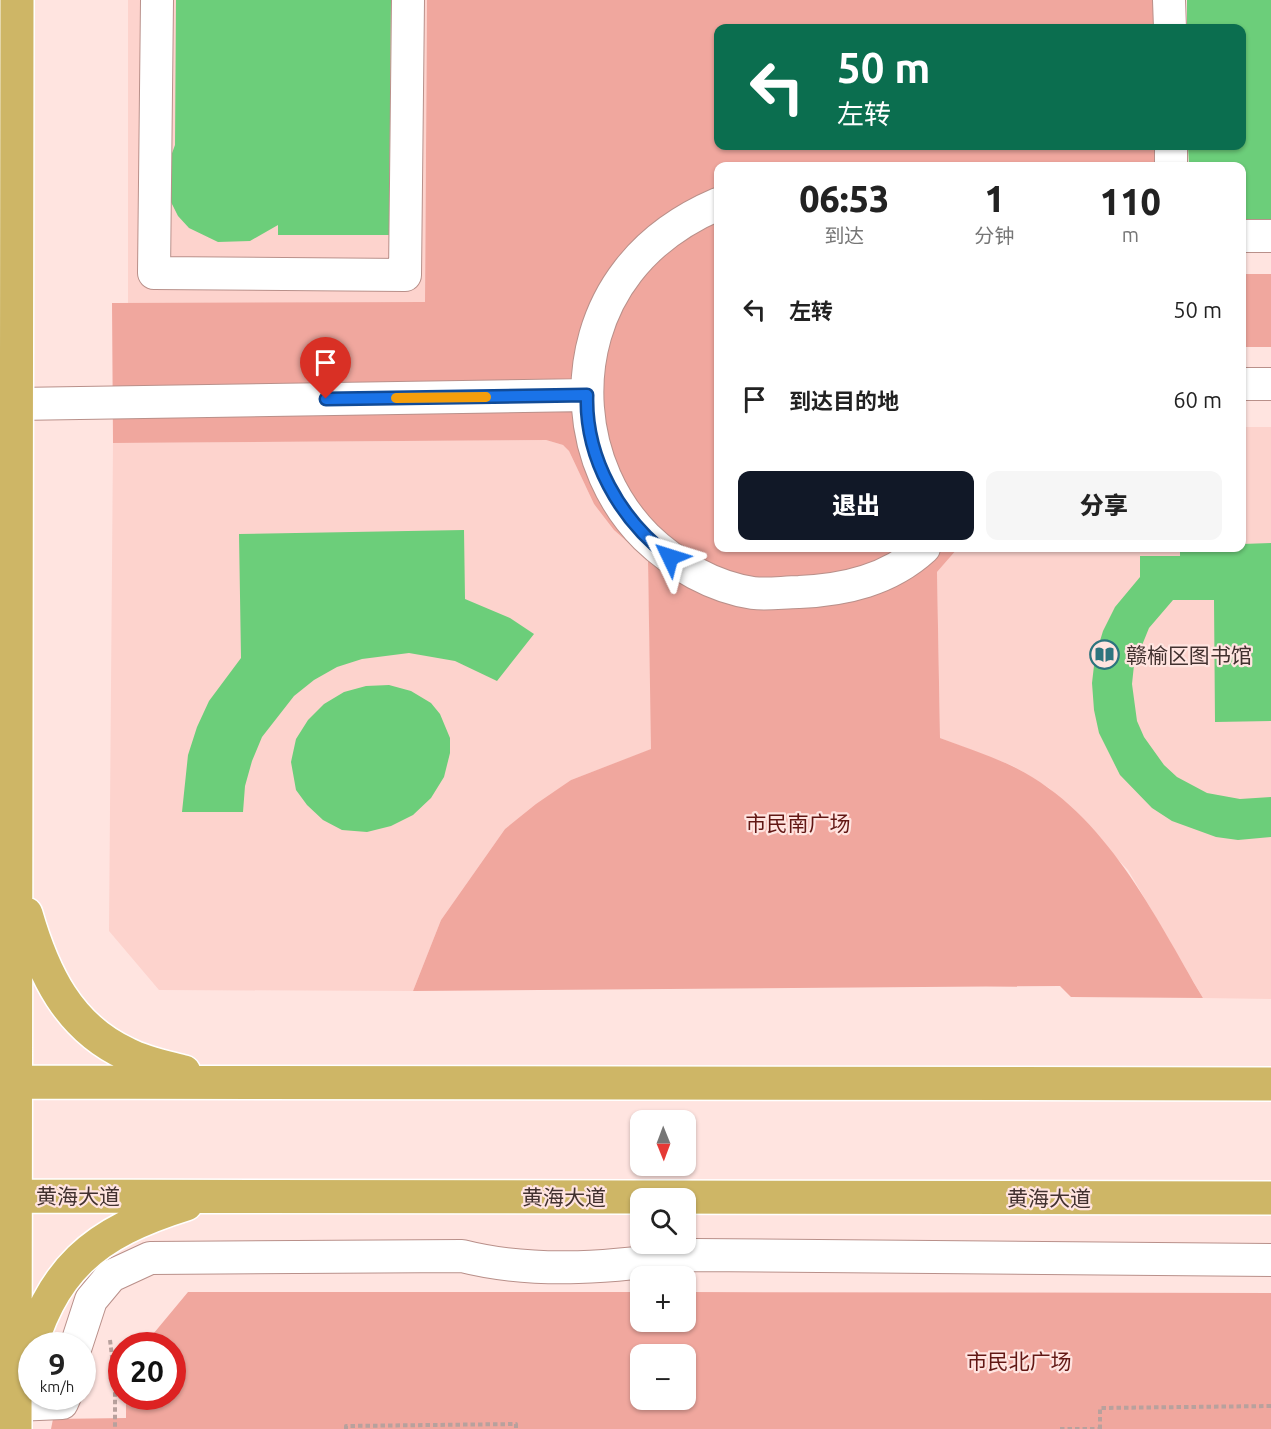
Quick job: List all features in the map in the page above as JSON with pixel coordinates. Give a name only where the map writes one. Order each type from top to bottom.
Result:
[{"type":"main road","points":[[15,1417],[8,1196],[8,1082],[16,875],[17,0]]},
{"type":"main road","points":[[16,875],[43,968],[57,994],[80,1022],[99,1039],[128,1055],[217,1082]]},
{"type":"main road","points":[[8,1082],[1271,1084]]},
{"type":"main road","name":"黄海大道","points":[[8,1196],[1271,1198]]},
{"type":"main road","points":[[15,1417],[31,1343],[42,1312],[57,1286],[84,1252],[111,1234],[159,1212],[211,1196]]},
{"type":"street","points":[[157,0],[154,273],[405,275],[408,0]]},
{"type":"street","points":[[1169,0],[1170,24]]},
{"type":"street","points":[[714,206],[670,229],[628,271],[600,322],[592,348],[587,395],[590,431],[607,484],[622,508],[659,549],[705,579],[754,593],[832,591],[872,581],[897,568],[919,552]]},
{"type":"street","points":[[1246,236],[1271,236]]},
{"type":"street","points":[[1246,384],[1271,384]]},
{"type":"street","points":[[16,404],[587,395]]},
{"type":"street","points":[[80,1332],[91,1299],[111,1276],[150,1258],[462,1256],[499,1265],[605,1266],[629,1266],[695,1255],[1271,1260]]},
{"type":"street","points":[[15,1417],[38,1410]]},
{"type":"path","points":[[1060,1429],[1100,1429],[1100,1408],[1271,1406]]},
{"type":"path","points":[[115,1410],[115,1429]]},
{"type":"path","points":[[346,1429],[346,1426],[516,1424],[516,1429]]},
{"type":"shaded area","points":[[128,0],[427,0],[425,302],[128,304]]},
{"type":"shaded area","name":"赣榆区图书馆","points":[[1246,427],[1271,427],[1271,999],[1203,998],[1128,870],[1049,788],[1013,766],[940,738],[937,572],[954,552],[1246,552]]},
{"type":"shaded area","points":[[546,440],[563,445],[569,451],[594,504],[648,560],[652,749],[571,780],[505,829],[441,920],[413,991],[159,990],[109,931],[113,443]]},
{"type":"green space","name":"市民南广场","points":[[427,0],[1153,0],[1154,24],[714,24],[714,150],[1154,150],[1154,162],[714,162],[714,552],[954,552],[937,572],[940,738],[1012,766],[1045,785],[1074,809],[1124,867],[1203,998],[1071,997],[1060,986],[413,991],[441,920],[505,829],[571,780],[651,749],[648,560],[614,530],[594,504],[569,451],[563,445],[546,440],[113,443],[112,303],[425,302]]},
{"type":"green space","points":[[1246,274],[1271,274],[1271,347],[1246,347]]},
{"type":"green space","name":"市民北广场","points":[[188,1292],[630,1292],[630,1332],[696,1332],[696,1292],[1271,1293],[1271,1429],[51,1429],[53,1419],[126,1418],[126,1410],[186,1410],[186,1332],[155,1332]]},
{"type":"building","points":[[176,0],[391,0],[389,235],[278,235],[278,225],[250,241],[218,242],[189,228],[178,216],[171,202],[167,167],[175,145]]},
{"type":"building","points":[[1187,0],[1271,0],[1271,220],[1246,221],[1246,162],[1189,162],[1188,150],[1246,150],[1246,24],[1187,24]]},
{"type":"building","points":[[464,530],[465,599],[510,618],[534,634],[497,681],[455,661],[409,653],[362,659],[337,667],[314,680],[294,696],[262,737],[245,786],[243,812],[182,812],[188,755],[197,727],[209,701],[241,658],[239,534]]},
{"type":"building","points":[[1271,543],[1271,721],[1215,722],[1214,600],[1173,600],[1149,628],[1134,665],[1132,684],[1137,721],[1144,737],[1164,765],[1177,777],[1207,793],[1240,799],[1271,797],[1271,837],[1238,840],[1216,837],[1172,821],[1152,808],[1120,775],[1099,733],[1092,683],[1095,657],[1103,631],[1115,607],[1140,577],[1140,556],[1180,556],[1180,552],[1246,552],[1246,544]]},
{"type":"building","points":[[389,685],[411,691],[431,703],[440,714],[450,738],[450,753],[444,777],[431,798],[413,815],[391,826],[367,832],[342,830],[323,820],[307,805],[296,790],[291,762],[296,739],[308,720],[324,704],[344,692],[366,686]]},
{"type":"slow traffic","points":[[396,398],[486,397]]},
{"type":"place","name":"赣榆区图书馆","points":[[1105,655]]},
{"type":"route","points":[[326,399],[587,395],[590,431],[607,484],[639,529],[670,557]]}]
